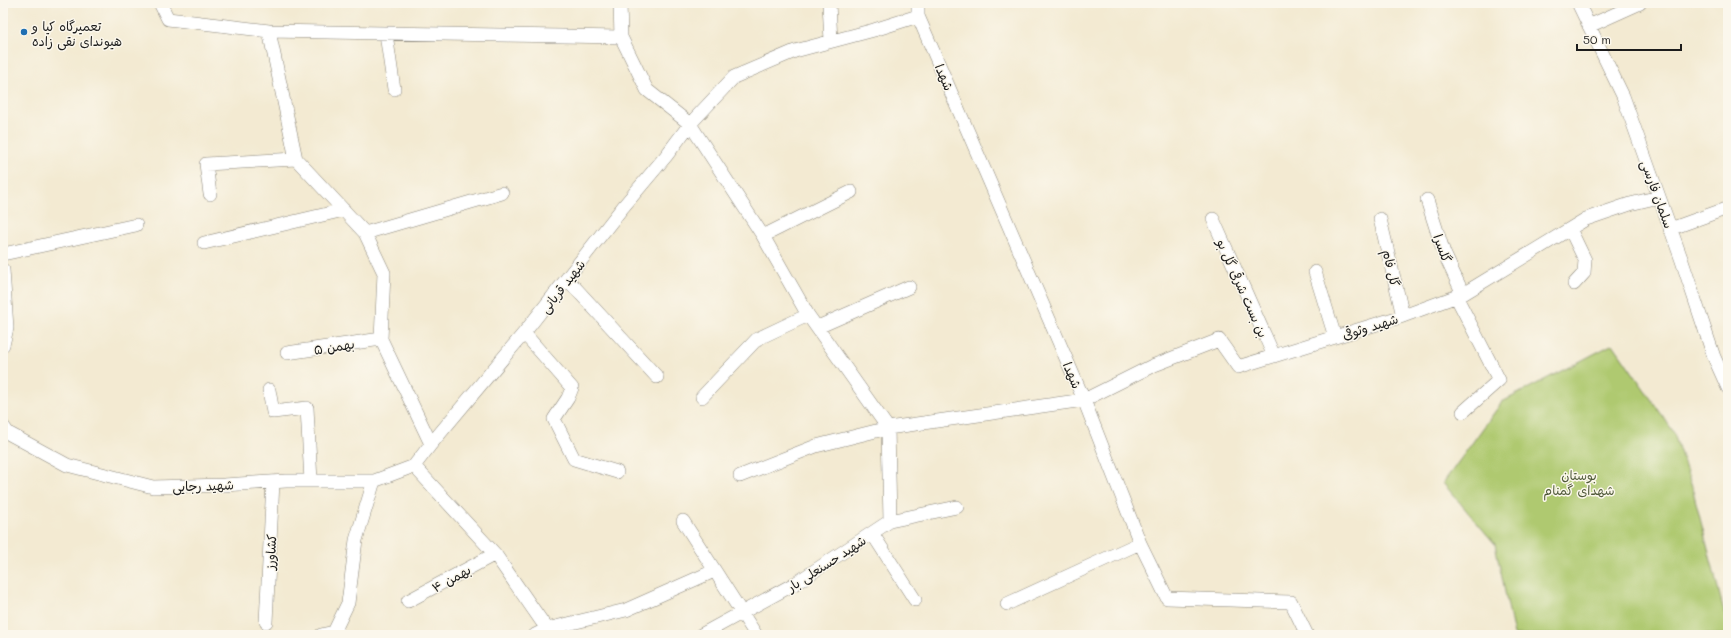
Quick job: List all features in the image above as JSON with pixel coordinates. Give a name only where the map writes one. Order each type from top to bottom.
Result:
[{"type":"street","points":[[160,3],[168,19],[269,30],[386,34],[621,37]]},
{"type":"street","points":[[620,3],[621,37],[647,90],[690,124],[764,236],[808,314],[888,428],[890,521]]},
{"type":"street","points":[[829,3],[830,42]]},
{"type":"street","name":"سلمان فارسی","points":[[1578,3],[1623,96],[1714,357],[1728,388]]},
{"type":"street","points":[[1589,26],[1640,3]]},
{"type":"street","name":"شهید قربانی","points":[[414,466],[430,444],[524,333],[690,124],[734,77],[795,51],[874,30],[918,9]]},
{"type":"street","name":"شهدا","points":[[918,9],[1084,400],[1140,543],[1167,598],[1291,602],[1307,635]]},
{"type":"street","points":[[269,30],[296,159],[365,233],[384,274],[381,339],[430,444]]},
{"type":"street","points":[[386,34],[394,89]]},
{"type":"street","points":[[210,194],[206,164],[296,159]]},
{"type":"street","points":[[764,236],[851,192]]},
{"type":"street","points":[[365,233],[502,193]]},
{"type":"street","name":"شهید وثوقی","points":[[1084,400],[1152,366],[1219,340],[1238,367],[1403,316],[1459,295],[1586,219],[1630,204],[1659,197]]},
{"type":"street","name":"گلسرا","points":[[1427,200],[1459,295],[1499,380],[1463,412]]},
{"type":"street","points":[[1670,229],[1728,208]]},
{"type":"street","points":[[204,243],[344,210]]},
{"type":"street","name":"بن بست شرقی گل بو","points":[[1213,219],[1274,356]]},
{"type":"street","name":"گل فام","points":[[1380,219],[1403,316]]},
{"type":"street","points":[[3,254],[136,225]]},
{"type":"street","points":[[1570,229],[1585,260],[1584,273],[1574,284]]},
{"type":"street","points":[[3,270],[7,328],[3,345]]},
{"type":"street","points":[[1314,272],[1334,337]]},
{"type":"street","points":[[567,279],[657,377]]},
{"type":"street","points":[[818,327],[909,287]]},
{"type":"street","points":[[702,397],[756,339],[808,314]]},
{"type":"street","points":[[524,333],[572,388],[568,398],[554,419],[574,459],[617,472]]},
{"type":"street","name":"بهمن ۵","points":[[287,354],[381,339]]},
{"type":"street","points":[[269,390],[273,412],[307,408],[310,480]]},
{"type":"street","points":[[740,476],[816,446],[888,428],[1084,400]]},
{"type":"street","name":"شهید رجایی","points":[[3,426],[8,433],[67,465],[153,487],[310,480],[374,481],[414,466]]},
{"type":"street","points":[[414,466],[495,554],[548,632]]},
{"type":"street","points":[[321,635],[334,632],[348,603],[356,540],[374,481]]},
{"type":"street","name":"کشاورز","points":[[266,622],[273,482]]},
{"type":"street","name":"شهید حسنعلی بار","points":[[701,635],[796,583],[890,521],[957,507]]},
{"type":"street","points":[[683,521],[756,635]]},
{"type":"street","points":[[872,533],[915,600]]},
{"type":"street","points":[[1007,604],[1140,543]]},
{"type":"street","name":"بهمن ۴","points":[[408,601],[495,554]]},
{"type":"street","points":[[535,635],[626,610],[714,571]]},
{"type":"green space","name":"بوستان شهدای گمنام","points":[[1613,344],[1673,431],[1692,487],[1728,627],[1728,635],[1514,635],[1495,544],[1443,483],[1502,402]]},
{"type":"place","name":"تعمیرگاه کیا و هیوندای نقی زاده","points":[[24,32]]}]
